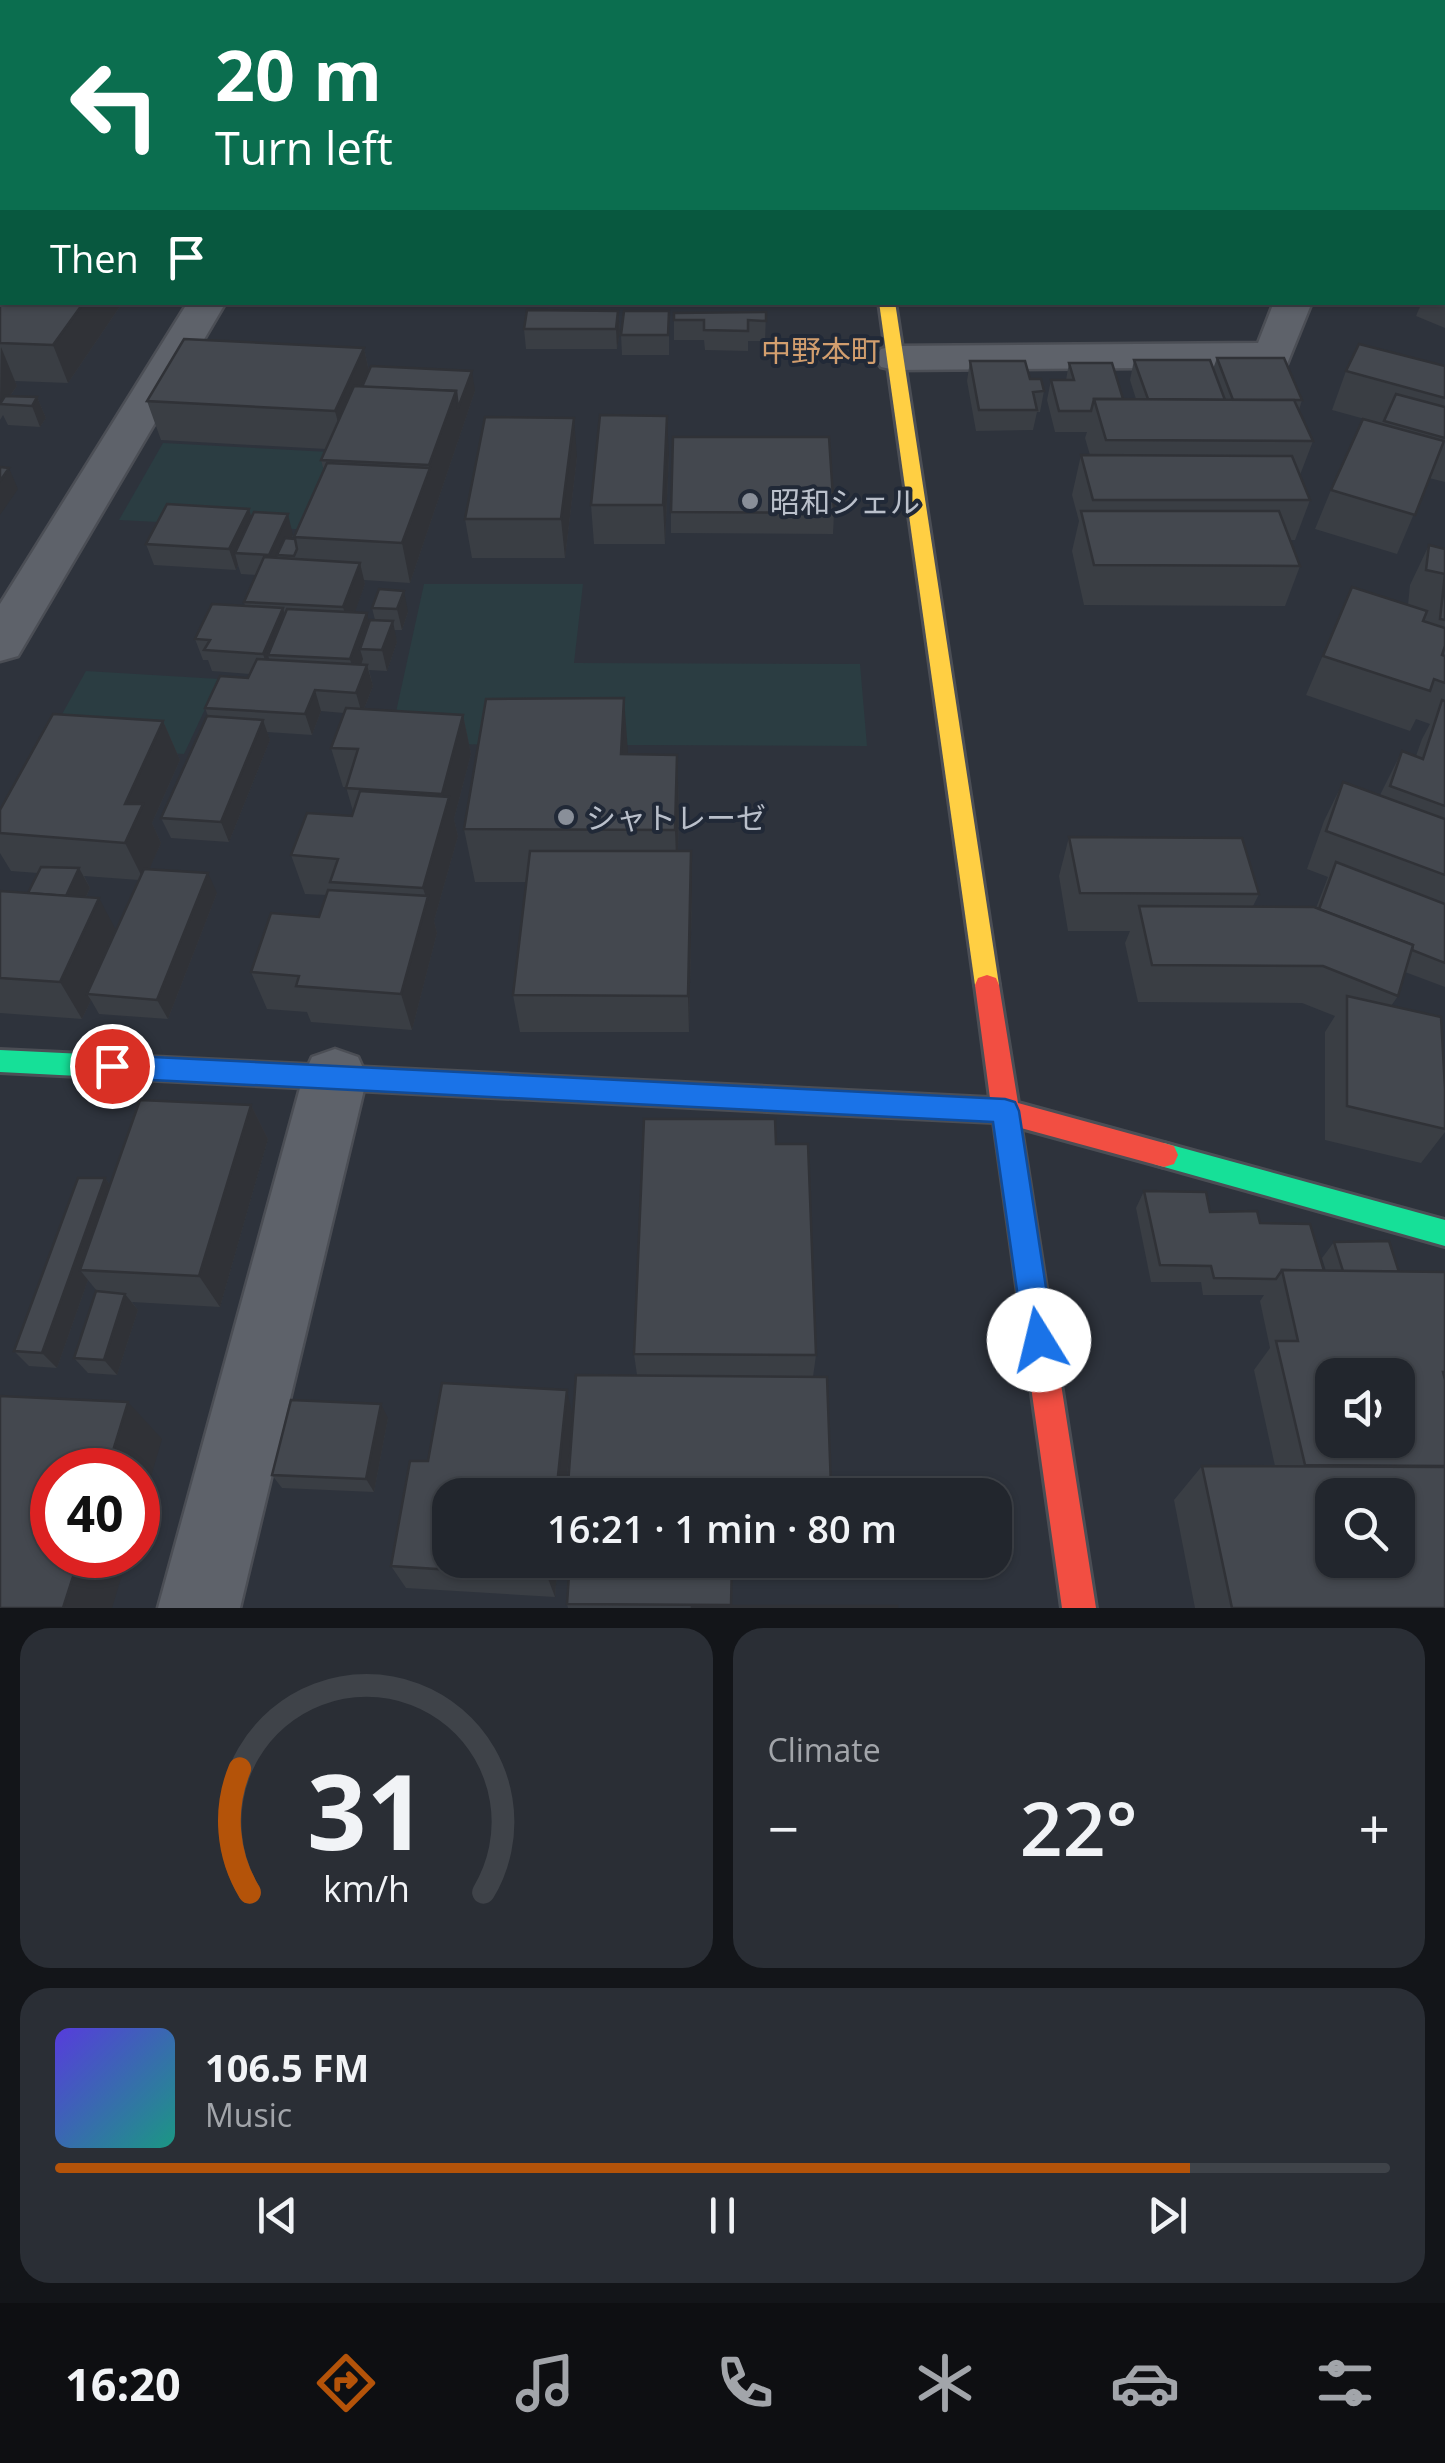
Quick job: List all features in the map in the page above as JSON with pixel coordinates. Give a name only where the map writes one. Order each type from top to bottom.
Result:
[{"type":"street","points":[[0,644],[205,305]]},
{"type":"street","points":[[888,305],[1079,1608]]},
{"type":"street","points":[[896,358],[1273,355],[1292,305]]},
{"type":"street","points":[[0,1060],[1005,1111],[1445,1233]]},
{"type":"street","points":[[199,1608],[334,1078]]},
{"type":"shaded area","points":[[163,443],[348,453],[314,530],[119,520]]},
{"type":"shaded area","points":[[424,584],[583,584],[574,663],[860,664],[867,746],[389,744]]},
{"type":"shaded area","points":[[86,671],[219,679],[184,754],[45,745]]},
{"type":"building","points":[[0,305],[82,305],[53,345],[0,343]]},
{"type":"building","points":[[527,310],[618,311],[616,329],[524,329]]},
{"type":"building","points":[[624,311],[669,311],[668,335],[621,335]]},
{"type":"building","points":[[766,312],[766,321],[748,320],[748,331],[704,330],[704,320],[674,320],[674,313]]},
{"type":"building","points":[[184,339],[364,348],[335,411],[147,401]]},
{"type":"building","points":[[1359,344],[1445,366],[1445,398],[1346,371]]},
{"type":"building","points":[[1217,358],[1284,358],[1302,400],[1233,400]]},
{"type":"building","points":[[1134,360],[1210,360],[1225,400],[1148,399]]},
{"type":"building","points":[[970,361],[1025,361],[1030,379],[1041,379],[1044,391],[1033,392],[1037,410],[979,410]]},
{"type":"building","points":[[1069,363],[1112,363],[1123,399],[1094,399],[1091,411],[1059,411],[1051,380],[1074,380]]},
{"type":"building","points":[[371,366],[472,371],[458,408],[456,391],[362,387]]},
{"type":"building","points":[[354,386],[456,391],[429,465],[321,460]]},
{"type":"building","points":[[1396,394],[1445,407],[1445,438],[1384,421]]},
{"type":"building","points":[[5,396],[37,397],[32,406],[0,404]]},
{"type":"building","points":[[1094,399],[1294,400],[1313,441],[1106,440]]},
{"type":"building","points":[[600,415],[667,416],[663,505],[591,505]]},
{"type":"building","points":[[485,417],[574,418],[561,519],[465,519]]},
{"type":"building","points":[[1363,419],[1444,441],[1415,515],[1331,490]]},
{"type":"building","points":[[673,437],[829,437],[834,513],[671,512]]},
{"type":"building","points":[[1081,455],[1292,456],[1310,500],[1093,500]]},
{"type":"building","points":[[327,463],[430,468],[402,543],[294,537]]},
{"type":"building","points":[[0,467],[9,468],[0,481]]},
{"type":"building","points":[[167,504],[249,509],[229,549],[146,544]]},
{"type":"building","points":[[1081,511],[1279,511],[1300,566],[1094,565]]},
{"type":"building","points":[[254,512],[288,514],[269,555],[235,553]]},
{"type":"building","points":[[285,538],[295,539],[294,556],[277,555]]},
{"type":"building","points":[[1429,545],[1445,549],[1445,574],[1426,570]]},
{"type":"building","points":[[264,557],[360,563],[343,607],[244,602]]},
{"type":"building","points":[[1445,574],[1445,620],[1440,619]]},
{"type":"building","points":[[1352,587],[1427,611],[1423,621],[1445,628],[1445,683],[1434,679],[1430,691],[1323,656]]},
{"type":"building","points":[[379,589],[404,591],[397,609],[372,608]]},
{"type":"building","points":[[212,604],[283,608],[263,654],[204,650],[210,640],[195,639]]},
{"type":"building","points":[[287,609],[367,613],[350,659],[268,655]]},
{"type":"building","points":[[370,620],[393,621],[382,650],[360,649]]},
{"type":"building","points":[[257,659],[367,665],[356,693],[315,690],[305,714],[205,708],[220,676],[248,678]]},
{"type":"building","points":[[624,698],[621,754],[677,755],[675,830],[464,829],[486,699]]},
{"type":"building","points":[[1442,700],[1445,806],[1390,786],[1402,751],[1423,759]]},
{"type":"building","points":[[346,708],[463,715],[442,794],[346,788],[358,749],[331,748]]},
{"type":"building","points":[[53,714],[163,721],[125,804],[143,804],[125,843],[0,833],[0,810]]},
{"type":"building","points":[[207,716],[263,720],[221,822],[161,818]]},
{"type":"building","points":[[1343,782],[1445,819],[1445,875],[1326,831]]},
{"type":"building","points":[[360,791],[449,797],[423,888],[330,882],[338,859],[291,855],[307,813],[352,816]]},
{"type":"building","points":[[1069,837],[1242,838],[1259,894],[1080,893]]},
{"type":"building","points":[[530,851],[691,851],[688,996],[513,995]]},
{"type":"building","points":[[1336,862],[1445,904],[1445,963],[1412,950],[1413,945],[1319,909]]},
{"type":"building","points":[[41,867],[79,868],[66,896],[28,893]]},
{"type":"building","points":[[144,869],[208,873],[157,1000],[87,994]]},
{"type":"building","points":[[328,890],[428,896],[401,994],[296,986],[299,976],[251,972],[271,913],[319,917]]},
{"type":"building","points":[[0,891],[99,898],[60,982],[0,978]]},
{"type":"building","points":[[1139,906],[1314,907],[1413,945],[1398,996],[1323,966],[1152,965]]},
{"type":"building","points":[[1347,996],[1441,1017],[1445,1129],[1347,1106]]},
{"type":"building","points":[[140,1100],[251,1105],[199,1276],[80,1270]]},
{"type":"building","points":[[644,1119],[775,1119],[776,1144],[808,1144],[816,1355],[634,1354]]},
{"type":"building","points":[[78,1178],[105,1178],[42,1353],[14,1351]]},
{"type":"building","points":[[1144,1191],[1206,1192],[1210,1212],[1257,1211],[1260,1223],[1310,1224],[1324,1271],[1282,1270],[1276,1279],[1214,1278],[1211,1266],[1160,1265]]},
{"type":"building","points":[[1389,1241],[1399,1272],[1343,1271],[1334,1242]]},
{"type":"building","points":[[1282,1270],[1445,1272],[1445,1466],[1305,1465],[1276,1341],[1298,1341]]},
{"type":"building","points":[[96,1291],[125,1294],[104,1360],[74,1358]]},
{"type":"building","points":[[576,1375],[827,1377],[831,1478],[569,1478]]},
{"type":"building","points":[[442,1383],[567,1390],[558,1478],[432,1478],[432,1569],[391,1566],[410,1461],[428,1461]]},
{"type":"building","points":[[0,1396],[128,1402],[114,1448],[30,1448],[30,1578],[73,1578],[63,1608],[0,1608]]},
{"type":"building","points":[[291,1400],[381,1404],[366,1479],[272,1475]]},
{"type":"building","points":[[1202,1466],[1445,1467],[1445,1608],[1232,1608]]},
{"type":"building","points":[[569,1578],[732,1578],[731,1605],[567,1604]]},
{"type":"building","points":[[897,1606],[897,1608],[692,1608]]},
{"type":"traffic: fast","points":[[0,1061],[808,1101]]},
{"type":"traffic: fast","points":[[1164,1155],[1445,1233]]},
{"type":"traffic: slow","points":[[887,305],[987,985]]},
{"type":"traffic: jam","points":[[987,985],[1079,1608]]},
{"type":"traffic: jam","points":[[808,1101],[1005,1111],[1164,1155]]},
{"type":"place","name":"昭和シェル","points":[[750,501]]},
{"type":"place","name":"シャトレーゼ","points":[[566,817]]},
{"type":"district","name":"中野本町","points":[[821,350]]},
{"type":"route","points":[[112,1066],[1005,1111],[1039,1340]]}]
